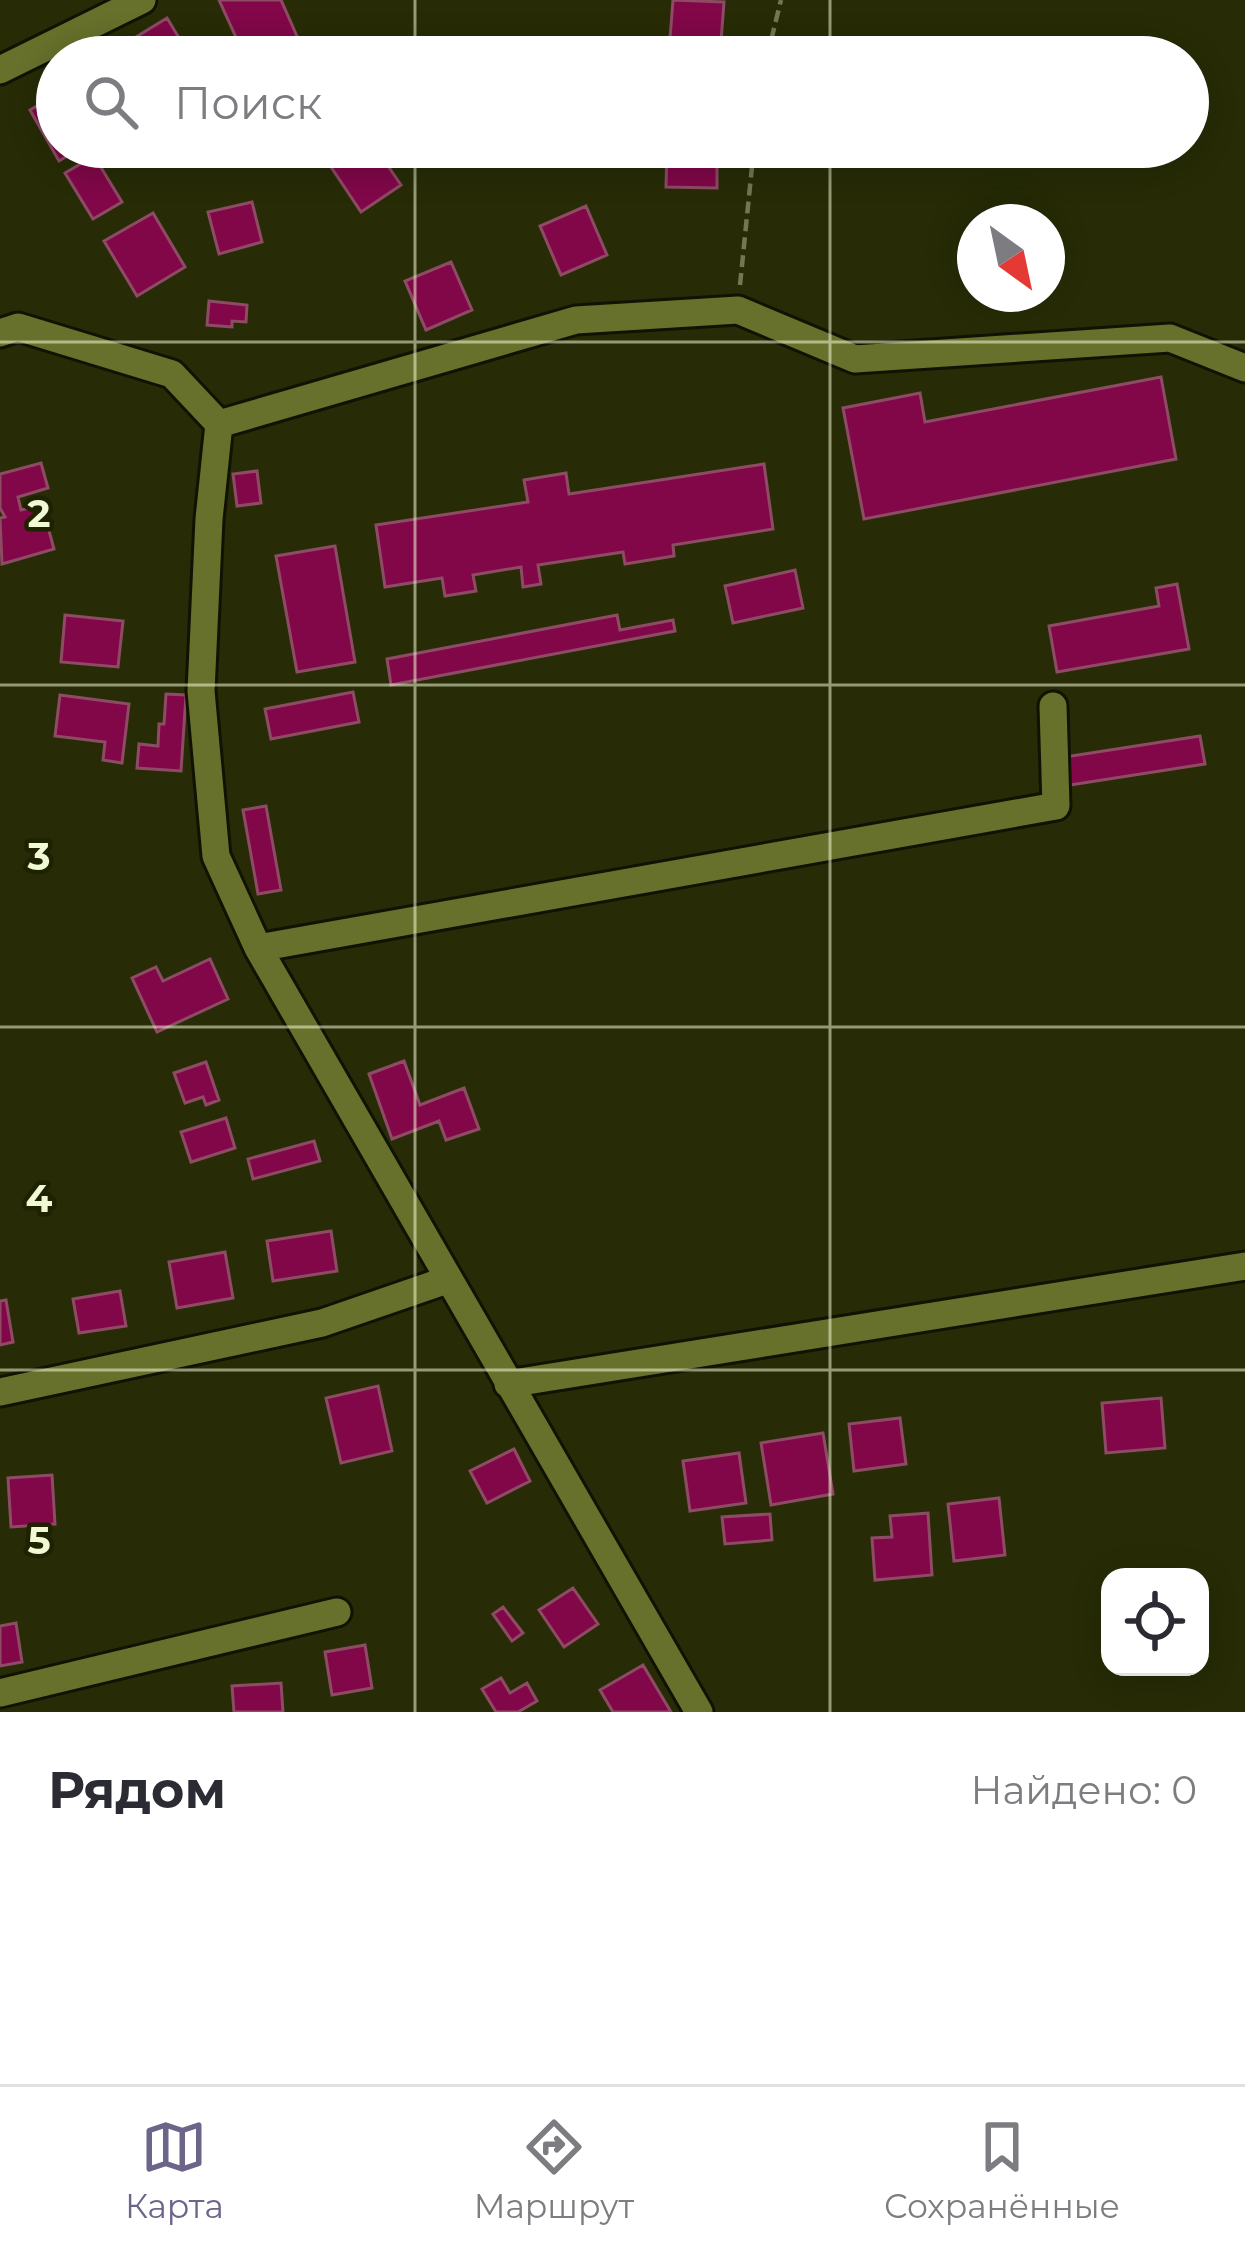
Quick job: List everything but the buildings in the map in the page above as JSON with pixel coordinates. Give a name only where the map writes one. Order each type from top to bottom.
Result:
[{"type":"street","points":[[69,36],[142,0]]},
{"type":"street","points":[[0,70],[36,52]]},
{"type":"street","points":[[219,424],[576,320],[738,310],[854,359],[1170,338],[1245,368]]},
{"type":"street","points":[[0,333],[18,326],[172,374],[219,424],[208,519],[201,691],[216,856],[258,948],[699,1712]]},
{"type":"street","points":[[258,948],[1056,806],[1053,706]]},
{"type":"street","points":[[508,1384],[1245,1266]]},
{"type":"street","points":[[0,1392],[322,1323],[447,1280]]},
{"type":"street","points":[[0,1693],[337,1612]]},
{"type":"path","points":[[772,36],[781,0]]},
{"type":"path","points":[[738,310],[752,168]]}]
